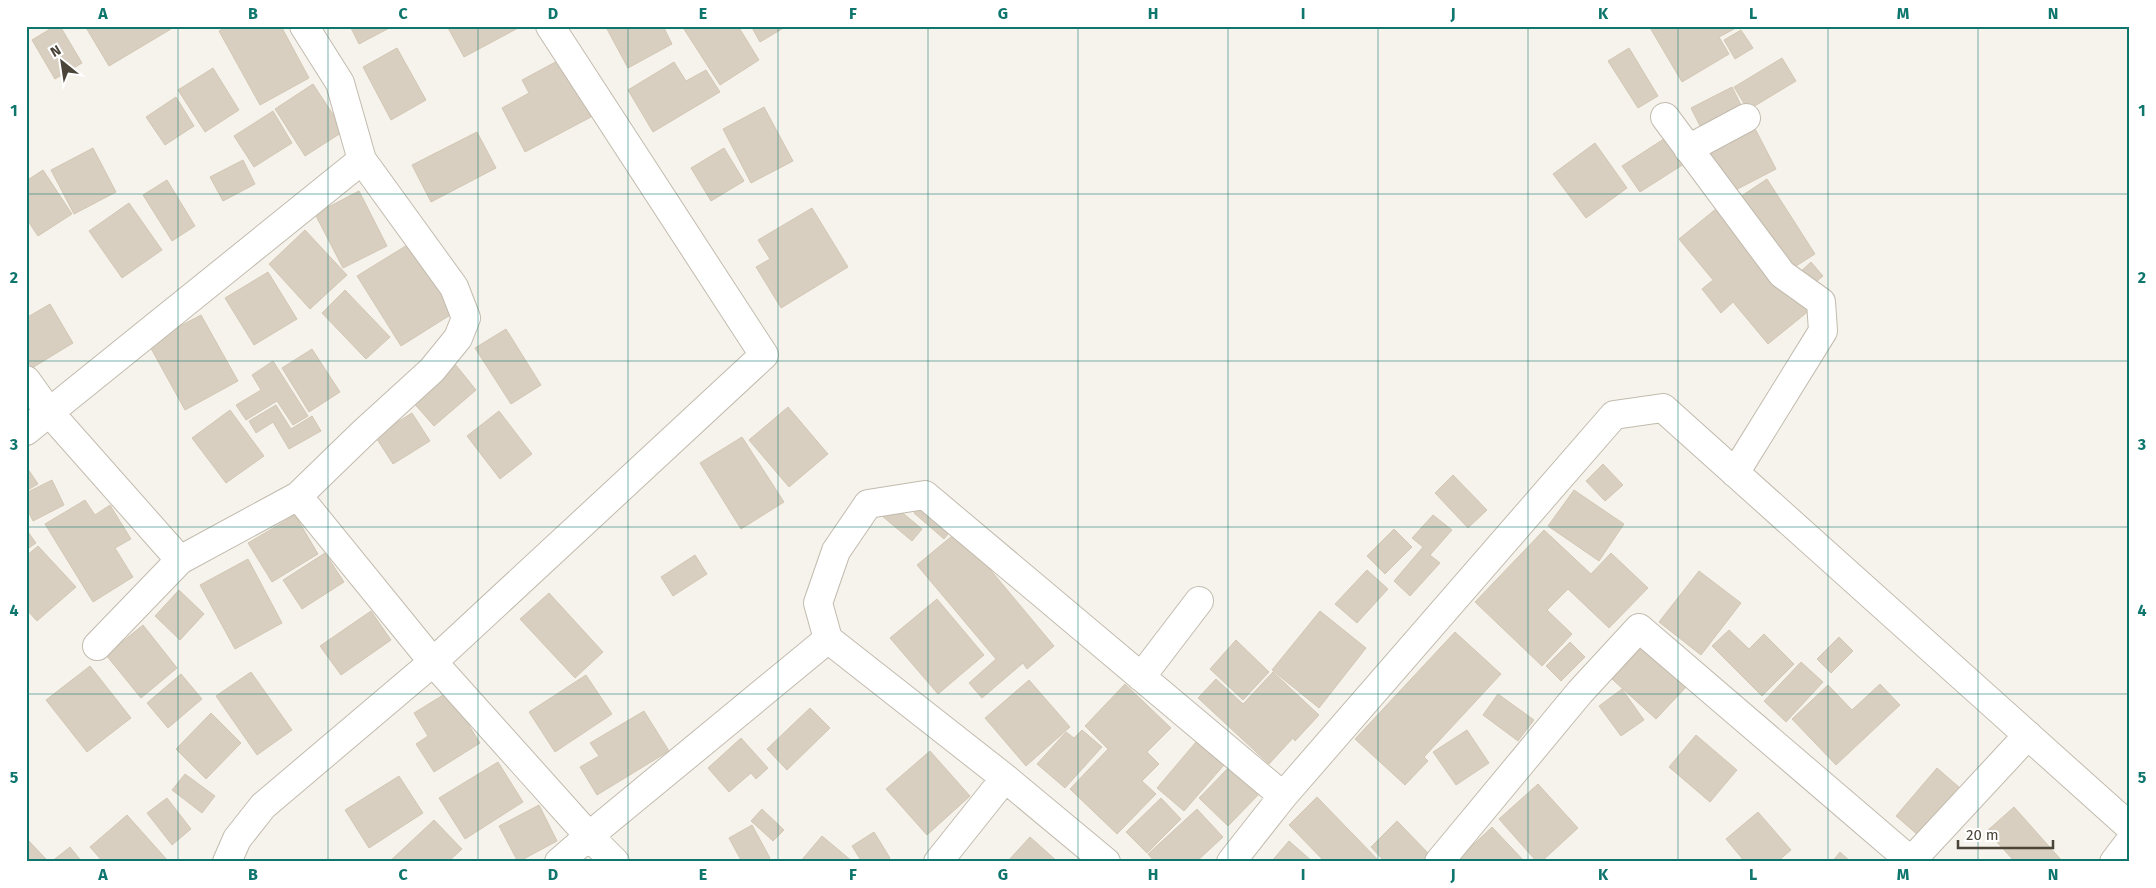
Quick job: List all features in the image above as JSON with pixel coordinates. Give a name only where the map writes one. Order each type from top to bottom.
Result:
[{"type":"street","points":[[97,646],[180,560],[298,496],[432,370],[458,338],[466,318],[454,287],[362,160],[340,83],[304,26]]},
{"type":"street","points":[[227,862],[237,839],[263,806],[433,662],[764,355],[550,26]]},
{"type":"street","points":[[1665,117],[1782,274],[1821,302],[1823,331],[1735,473]]},
{"type":"street","points":[[1688,149],[1746,118]]},
{"type":"street","points":[[26,431],[362,160]]},
{"type":"street","points":[[26,380],[49,412],[180,560]]},
{"type":"street","points":[[1231,862],[1283,796],[1614,415],[1663,408],[2130,827]]},
{"type":"street","points":[[1106,862],[1006,778],[828,639],[818,604],[836,551],[868,504],[925,495],[1283,796]]},
{"type":"street","points":[[298,496],[433,662],[589,836],[615,862]]},
{"type":"street","points":[[1140,677],[1199,601]]},
{"type":"street","points":[[1439,862],[1580,692],[1639,628],[1911,862],[2028,735]]},
{"type":"street","points":[[558,862],[828,639]]},
{"type":"street","points":[[938,862],[1006,778]]},
{"type":"street","points":[[2114,862],[2130,841]]},
{"type":"building","points":[[55,26],[60,26],[82,63],[55,79],[32,40]]},
{"type":"building","points":[[85,26],[169,26],[171,29],[109,66]]},
{"type":"building","points":[[228,26],[281,26],[309,78],[260,105],[219,31]]},
{"type":"building","points":[[350,26],[393,26],[359,44]]},
{"type":"building","points":[[447,26],[519,26],[520,27],[464,57]]},
{"type":"building","points":[[613,26],[663,26],[672,44],[628,68],[607,29]]},
{"type":"building","points":[[682,26],[738,26],[759,60],[720,85]]},
{"type":"building","points":[[751,26],[787,26],[760,42]]},
{"type":"building","points":[[1649,26],[1735,26],[1736,28],[1719,37],[1729,54],[1682,82]]},
{"type":"building","points":[[1741,30],[1753,48],[1735,59],[1724,40]]},
{"type":"building","points":[[397,48],[426,100],[391,120],[363,67]]},
{"type":"building","points":[[1629,48],[1658,96],[1638,108],[1608,61]]},
{"type":"building","points":[[1782,58],[1796,81],[1748,110],[1734,87]]},
{"type":"building","points":[[561,59],[591,117],[525,152],[502,108],[529,93],[522,80]]},
{"type":"building","points":[[674,62],[686,81],[706,70],[720,92],[653,132],[628,90]]},
{"type":"building","points":[[213,68],[239,110],[205,132],[178,90]]},
{"type":"building","points":[[313,84],[344,131],[305,156],[275,109]]},
{"type":"building","points":[[1732,87],[1746,115],[1705,136],[1691,108]]},
{"type":"building","points":[[176,97],[194,126],[165,145],[146,117]]},
{"type":"building","points":[[764,107],[793,161],[751,183],[723,129]]},
{"type":"building","points":[[273,111],[292,143],[254,167],[234,136]]},
{"type":"building","points":[[1750,119],[1776,169],[1728,194],[1702,143]]},
{"type":"building","points":[[477,132],[496,168],[431,202],[412,165]]},
{"type":"building","points":[[1670,135],[1687,162],[1640,192],[1622,166]]},
{"type":"building","points":[[1595,143],[1627,188],[1586,218],[1553,174]]},
{"type":"building","points":[[93,148],[116,192],[74,214],[51,170]]},
{"type":"building","points":[[724,148],[744,181],[711,201],[691,168]]},
{"type":"building","points":[[243,160],[255,184],[223,201],[210,177]]},
{"type":"building","points":[[43,170],[72,214],[38,236],[26,218],[26,181]]},
{"type":"building","points":[[1767,179],[1815,254],[1785,273],[1737,199]]},
{"type":"building","points":[[167,180],[195,226],[172,241],[143,195]]},
{"type":"building","points":[[359,191],[387,246],[343,268],[315,214]]},
{"type":"building","points":[[129,203],[162,250],[122,278],[89,231]]},
{"type":"building","points":[[1722,204],[1810,310],[1768,344],[1733,302],[1721,313],[1702,289],[1713,280],[1679,239]]},
{"type":"building","points":[[812,208],[848,267],[781,308],[756,267],[770,259],[758,240]]},
{"type":"building","points":[[305,230],[347,275],[310,309],[269,264]]},
{"type":"building","points":[[412,242],[455,312],[401,346],[357,276]]},
{"type":"building","points":[[1811,262],[1823,276],[1811,286],[1799,273]]},
{"type":"building","points":[[268,272],[297,319],[254,345],[225,298]]},
{"type":"building","points":[[345,290],[390,337],[366,359],[322,313]]},
{"type":"building","points":[[50,304],[73,343],[32,368],[26,358],[26,318]]},
{"type":"building","points":[[201,315],[238,381],[185,410],[148,343]]},
{"type":"building","points":[[506,329],[541,385],[511,404],[475,348]]},
{"type":"building","points":[[312,349],[340,392],[309,412],[282,368]]},
{"type":"building","points":[[273,361],[308,416],[293,425],[277,401],[246,420],[236,405],[261,390],[252,375]]},
{"type":"building","points":[[455,364],[476,390],[434,426],[412,401]]},
{"type":"building","points":[[276,405],[291,429],[312,416],[321,431],[289,449],[273,422],[256,433],[249,421]]},
{"type":"building","points":[[788,407],[828,454],[789,487],[749,440]]},
{"type":"building","points":[[230,410],[264,456],[226,483],[192,438]]},
{"type":"building","points":[[499,411],[532,454],[500,479],[467,436]]},
{"type":"building","points":[[412,413],[430,441],[393,464],[375,436]]},
{"type":"building","points":[[742,437],[784,502],[741,529],[700,463]]},
{"type":"building","points":[[1603,464],[1623,485],[1605,501],[1586,481]]},
{"type":"building","points":[[26,466],[38,484],[26,491]]},
{"type":"building","points":[[1453,475],[1487,510],[1468,528],[1435,493]]},
{"type":"building","points":[[52,480],[64,505],[33,521],[26,507],[26,493]]},
{"type":"building","points":[[1574,490],[1624,524],[1599,561],[1548,526]]},
{"type":"building","points":[[85,500],[95,515],[110,505],[131,539],[115,548],[133,577],[93,602],[45,524]]},
{"type":"building","points":[[924,501],[954,527],[944,539],[914,513]]},
{"type":"building","points":[[892,504],[922,529],[912,541],[882,516]]},
{"type":"building","points":[[295,515],[318,554],[272,582],[248,543]]},
{"type":"building","points":[[1433,515],[1452,530],[1430,555],[1440,563],[1410,596],[1394,581],[1423,547],[1412,538]]},
{"type":"building","points":[[26,529],[36,543],[26,550]]},
{"type":"building","points":[[1394,529],[1412,547],[1385,574],[1367,556]]},
{"type":"building","points":[[1544,530],[1591,574],[1611,553],[1648,588],[1609,628],[1568,589],[1547,610],[1572,634],[1542,666],[1475,602]]},
{"type":"building","points":[[958,531],[1054,646],[1027,669],[1023,663],[982,698],[969,683],[996,659],[917,565]]},
{"type":"building","points":[[38,546],[76,587],[37,621],[26,609],[26,556]]},
{"type":"building","points":[[325,553],[344,582],[302,609],[283,580]]},
{"type":"building","points":[[695,555],[707,574],[673,596],[661,577]]},
{"type":"building","points":[[248,559],[282,623],[235,649],[200,585]]},
{"type":"building","points":[[1367,570],[1388,589],[1357,623],[1335,604]]},
{"type":"building","points":[[1699,571],[1741,603],[1701,655],[1659,622]]},
{"type":"building","points":[[179,590],[204,614],[180,640],[155,616]]},
{"type":"building","points":[[549,593],[603,652],[575,678],[520,619]]},
{"type":"building","points":[[937,599],[984,655],[938,694],[890,638]]},
{"type":"building","points":[[371,611],[391,640],[341,675],[320,646]]},
{"type":"building","points":[[1320,611],[1366,648],[1319,708],[1272,670]]},
{"type":"building","points":[[143,625],[177,668],[141,698],[106,655]]},
{"type":"building","points":[[1729,630],[1749,649],[1764,634],[1794,664],[1762,696],[1712,646]]},
{"type":"building","points":[[1455,632],[1501,674],[1424,757],[1428,761],[1405,785],[1355,739]]},
{"type":"building","points":[[1839,637],[1853,651],[1831,673],[1817,659]]},
{"type":"building","points":[[1236,640],[1269,672],[1243,700],[1210,669]]},
{"type":"building","points":[[1570,642],[1585,657],[1561,681],[1546,666]]},
{"type":"building","points":[[1643,646],[1687,686],[1656,719],[1612,679]]},
{"type":"building","points":[[1801,662],[1823,682],[1786,722],[1764,701]]},
{"type":"building","points":[[90,666],[131,718],[87,752],[46,700]]},
{"type":"building","points":[[251,672],[292,730],[257,755],[216,696]]},
{"type":"building","points":[[1273,672],[1319,715],[1295,741],[1293,738],[1269,764],[1198,698],[1216,679],[1243,704]]},
{"type":"building","points":[[181,674],[202,699],[168,728],[147,703]]},
{"type":"building","points":[[586,675],[612,714],[555,752],[529,712]]},
{"type":"building","points":[[1029,680],[1070,727],[1026,766],[985,718]]},
{"type":"building","points":[[1125,684],[1171,728],[1147,752],[1159,764],[1142,781],[1156,794],[1117,834],[1070,789],[1108,749],[1085,726]]},
{"type":"building","points":[[1880,684],[1900,705],[1836,765],[1792,719],[1828,685],[1852,710]]},
{"type":"building","points":[[1622,689],[1644,720],[1621,736],[1599,706]]},
{"type":"building","points":[[448,692],[480,743],[434,772],[416,744],[428,736],[414,713]]},
{"type":"building","points":[[1498,694],[1534,720],[1518,741],[1483,715]]},
{"type":"building","points":[[810,708],[830,728],[787,770],[767,749]]},
{"type":"building","points":[[644,711],[669,751],[597,795],[580,767],[599,756],[590,743]]},
{"type":"building","points":[[211,713],[241,743],[206,779],[176,749]]},
{"type":"building","points":[[1082,730],[1102,747],[1065,788],[1037,764],[1066,732],[1074,738]]},
{"type":"building","points":[[1467,730],[1489,763],[1456,785],[1433,752]]},
{"type":"building","points":[[1696,735],[1737,770],[1710,802],[1669,767]]},
{"type":"building","points":[[741,738],[768,768],[756,779],[751,773],[729,792],[708,768]]},
{"type":"building","points":[[1196,742],[1224,765],[1184,811],[1157,788]]},
{"type":"building","points":[[930,751],[970,796],[927,835],[886,789]]},
{"type":"building","points":[[498,762],[523,802],[465,839],[439,798]]},
{"type":"building","points":[[1232,764],[1261,792],[1228,826],[1199,798]]},
{"type":"building","points":[[1937,768],[1967,794],[1926,842],[1896,816]]},
{"type":"building","points":[[185,774],[215,796],[202,813],[172,790]]},
{"type":"building","points":[[399,776],[423,813],[369,848],[345,810]]},
{"type":"building","points":[[1538,784],[1578,828],[1541,862],[1537,862],[1499,819]]},
{"type":"building","points":[[1317,797],[1380,862],[1325,862],[1289,825]]},
{"type":"building","points":[[167,798],[191,829],[172,845],[147,813]]},
{"type":"building","points":[[1161,798],[1181,819],[1147,853],[1126,832]]},
{"type":"building","points":[[539,805],[557,841],[518,862],[499,826]]},
{"type":"building","points":[[2014,807],[2063,862],[2015,862],[1987,831]]},
{"type":"building","points":[[762,809],[784,830],[773,841],[751,821]]},
{"type":"building","points":[[1197,809],[1223,837],[1196,862],[1155,862],[1148,854]]},
{"type":"building","points":[[1758,812],[1791,850],[1777,862],[1745,862],[1726,839]]},
{"type":"building","points":[[127,815],[169,862],[103,862],[90,847]]},
{"type":"building","points":[[434,820],[462,849],[448,862],[389,862]]},
{"type":"building","points":[[1397,821],[1430,855],[1422,862],[1385,862],[1371,847]]},
{"type":"building","points":[[752,825],[770,858],[763,862],[742,862],[729,838]]},
{"type":"building","points":[[1492,827],[1525,862],[1458,862],[1457,860]]},
{"type":"building","points":[[874,832],[890,858],[884,862],[862,862],[852,846]]},
{"type":"building","points":[[822,836],[853,862],[800,862]]},
{"type":"building","points":[[1030,837],[1058,862],[1007,862]]},
{"type":"building","points":[[26,838],[46,859],[44,862],[26,862]]},
{"type":"building","points":[[1289,841],[1313,862],[1271,862]]},
{"type":"building","points":[[70,847],[82,862],[51,862]]},
{"type":"building","points":[[1840,852],[1851,862],[1832,862]]}]
